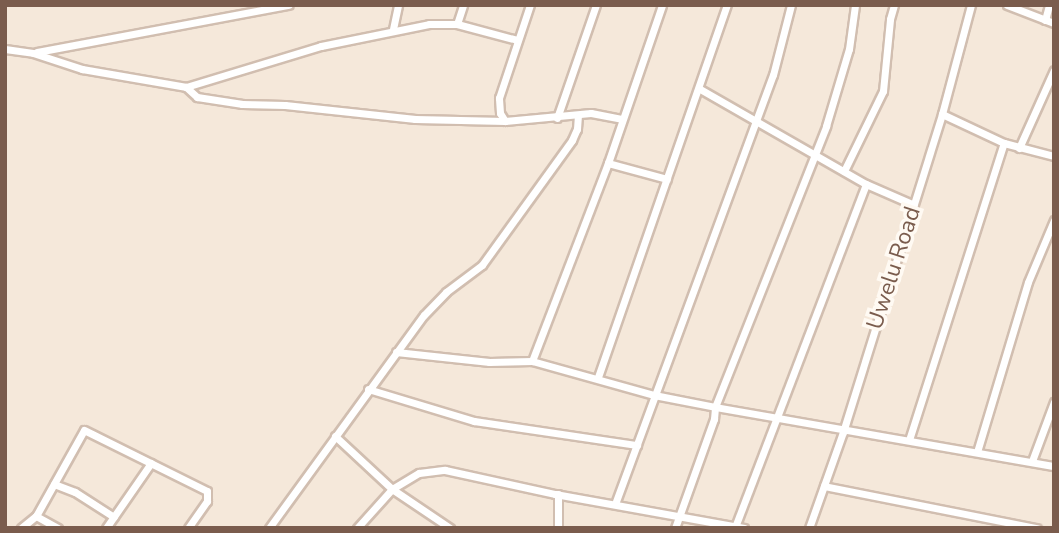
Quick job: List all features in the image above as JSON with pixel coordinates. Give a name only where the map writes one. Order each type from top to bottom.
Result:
[{"type":"street","points":[[33,53],[289,5]]},
{"type":"street","points":[[393,29],[398,5]]},
{"type":"street","points":[[457,24],[463,5]]},
{"type":"street","points":[[505,121],[500,113],[499,99],[530,5]]},
{"type":"street","points":[[556,118],[596,5]]},
{"type":"street","points":[[532,361],[608,163],[621,118],[662,5]]},
{"type":"street","points":[[598,377],[727,5]]},
{"type":"street","points":[[615,504],[773,75],[791,5]]},
{"type":"street","points":[[675,528],[714,419],[715,407],[826,126],[849,49],[855,5]]},
{"type":"street","points":[[844,171],[883,91],[890,19],[894,5]]},
{"type":"street","name":"Uwelu Road","points":[[809,528],[843,432],[914,205],[971,5]]},
{"type":"street","points":[[1007,5],[1054,23]]},
{"type":"street","points":[[1045,20],[1049,5]]},
{"type":"street","points":[[5,50],[33,53],[82,69],[186,87],[320,46],[393,29],[457,24],[517,40]]},
{"type":"street","points":[[1019,148],[1054,70]]},
{"type":"street","points":[[186,87],[197,97],[242,104],[285,105],[415,119],[505,121],[591,113],[621,118]]},
{"type":"street","points":[[699,89],[866,184],[914,205]]},
{"type":"street","points":[[942,114],[1004,143],[1054,156]]},
{"type":"street","points":[[269,528],[396,352],[446,292],[482,265],[572,140],[577,129],[578,115]]},
{"type":"street","points":[[909,440],[1004,143]]},
{"type":"street","points":[[608,163],[667,179]]},
{"type":"street","points":[[357,528],[391,489],[419,473],[445,470],[738,527],[866,184]]},
{"type":"street","points":[[977,452],[1028,282],[1054,220]]},
{"type":"street","points":[[396,352],[489,362],[532,361],[598,377],[654,395],[776,420],[1054,466]]},
{"type":"street","points":[[368,389],[474,421],[637,445]]},
{"type":"street","points":[[1032,461],[1054,402]]},
{"type":"street","points":[[21,528],[36,516],[84,430],[208,494],[207,501],[188,528]]},
{"type":"street","points":[[335,436],[391,489],[450,528]]},
{"type":"street","points":[[106,528],[152,463]]},
{"type":"street","points":[[54,484],[75,492],[114,517]]},
{"type":"street","points":[[824,486],[1037,528]]},
{"type":"street","points":[[558,494],[558,528]]},
{"type":"street","points":[[36,516],[58,528]]},
{"type":"shaded area","points":[[5,5],[1054,5],[1054,528],[5,528]]}]
